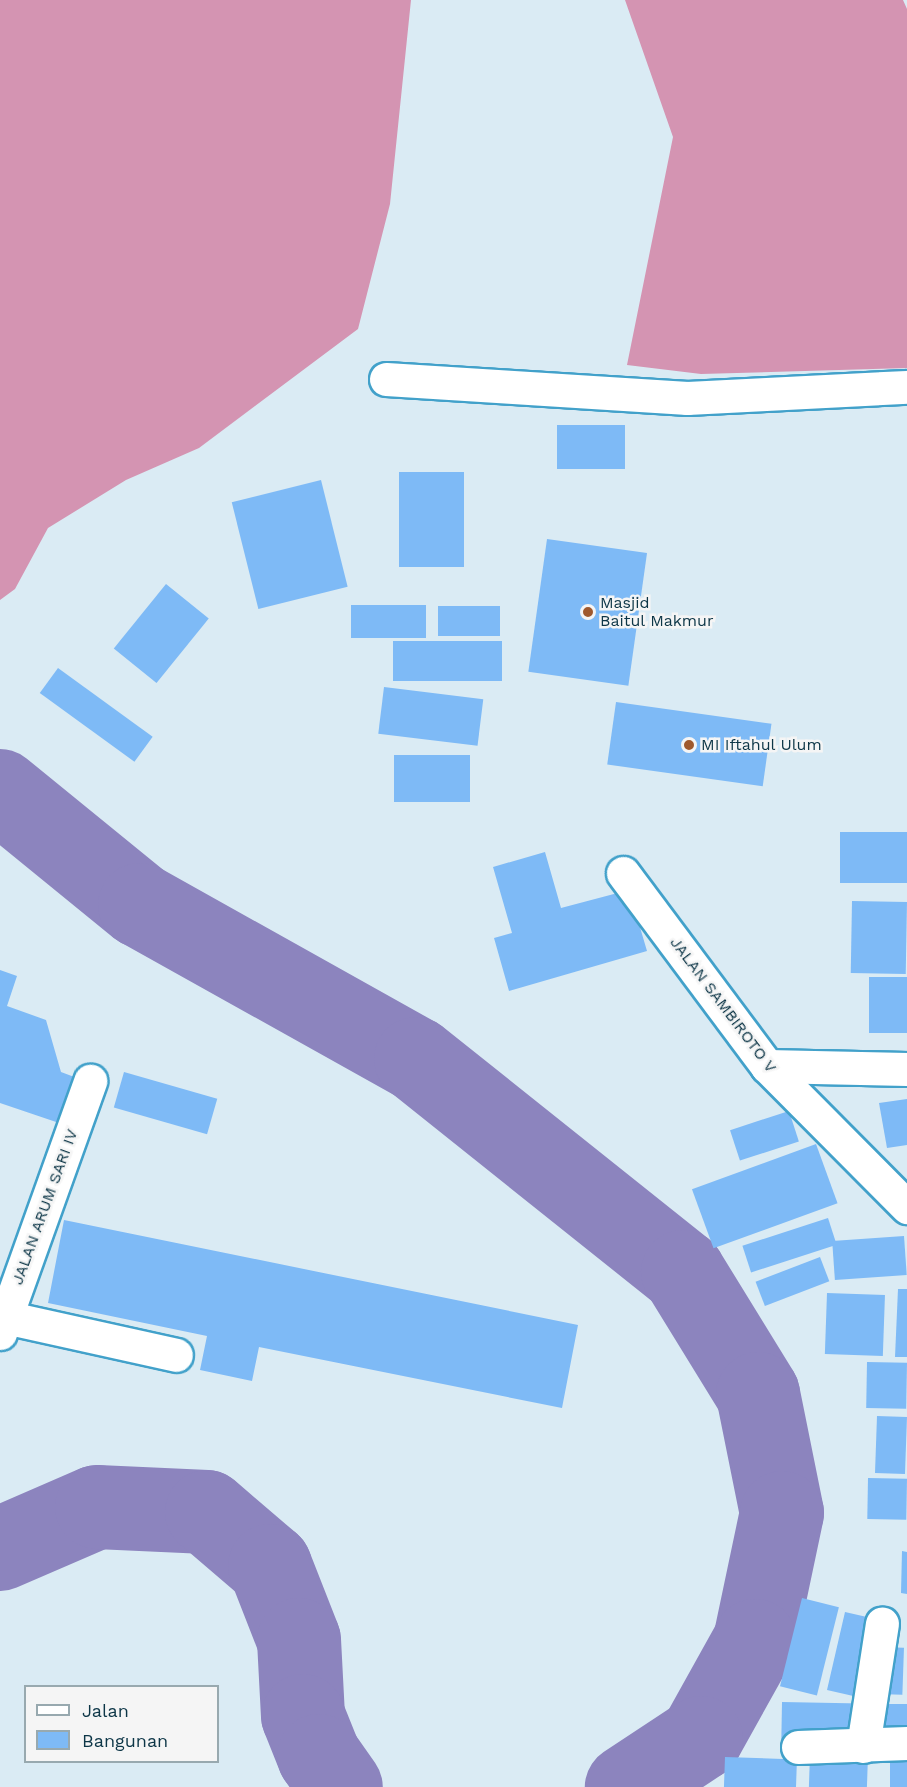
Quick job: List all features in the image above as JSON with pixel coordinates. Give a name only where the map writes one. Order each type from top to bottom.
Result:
[{"type":"street","points":[[386,379],[687,398],[907,387]]},
{"type":"street","name":"JALAN SAMBIROTO V","points":[[623,873],[767,1066],[907,1207]]},
{"type":"street","points":[[767,1066],[907,1069]]},
{"type":"street","name":"JALAN ARUM SARI IV","points":[[2,1325],[90,1081]]},
{"type":"street","points":[[2,1325],[177,1355]]},
{"type":"street","points":[[863,1746],[882,1623]]},
{"type":"street","points":[[798,1747],[907,1743]]},
{"type":"shaded area","points":[[0,0],[411,0],[390,204],[358,329],[199,448],[126,480],[48,528],[15,589],[0,600]]},
{"type":"shaded area","points":[[625,0],[903,0],[907,9],[907,368],[701,374],[627,365],[673,137]]},
{"type":"building","points":[[557,425],[625,425],[625,469],[557,469]]},
{"type":"building","points":[[399,472],[464,472],[464,567],[399,567]]},
{"type":"building","points":[[321,480],[348,587],[258,609],[232,502]]},
{"type":"building","name":"Masjid Baitul Makmur","points":[[547,539],[647,553],[628,686],[528,672]]},
{"type":"building","points":[[166,584],[209,619],[157,683],[114,649]]},
{"type":"building","points":[[351,605],[426,605],[426,638],[351,638]]},
{"type":"building","points":[[438,606],[500,606],[500,636],[438,636]]},
{"type":"building","points":[[393,641],[502,641],[502,681],[393,681]]},
{"type":"building","points":[[58,668],[153,737],[134,762],[40,693]]},
{"type":"building","points":[[384,687],[483,699],[478,746],[378,734]]},
{"type":"building","name":"MI Iftahul Ulum","points":[[616,702],[771,724],[763,786],[607,764]]},
{"type":"building","points":[[394,755],[470,755],[470,802],[394,802]]},
{"type":"building","points":[[840,832],[907,832],[907,883],[840,883]]},
{"type":"building","points":[[545,852],[561,908],[629,890],[647,951],[509,991],[494,938],[512,933],[493,867]]},
{"type":"building","points":[[852,901],[907,902],[906,974],[851,973]]},
{"type":"building","points":[[0,970],[17,976],[7,1006],[46,1020],[61,1072],[77,1078],[62,1124],[0,1103]]},
{"type":"building","points":[[869,977],[907,977],[907,1033],[869,1033]]},
{"type":"building","points":[[124,1072],[217,1099],[207,1134],[114,1108]]},
{"type":"building","points":[[907,1099],[907,1145],[887,1148],[879,1103]]},
{"type":"building","points":[[789,1111],[799,1141],[740,1161],[730,1130]]},
{"type":"building","points":[[816,1144],[838,1203],[714,1248],[692,1189]]},
{"type":"building","points":[[828,1218],[837,1245],[751,1272],[742,1246]]},
{"type":"building","points":[[64,1220],[578,1325],[562,1408],[259,1347],[252,1381],[200,1370],[207,1336],[48,1303]]},
{"type":"building","points":[[904,1236],[907,1275],[835,1280],[832,1241]]},
{"type":"building","points":[[820,1257],[829,1281],[765,1306],[756,1282]]},
{"type":"building","points":[[898,1289],[907,1289],[907,1357],[895,1357]]},
{"type":"building","points":[[827,1293],[885,1295],[883,1356],[825,1354]]},
{"type":"building","points":[[867,1362],[907,1363],[906,1409],[866,1408]]},
{"type":"building","points":[[877,1416],[907,1417],[905,1474],[875,1473]]},
{"type":"building","points":[[868,1478],[907,1479],[906,1520],[867,1519]]},
{"type":"building","points":[[902,1551],[907,1552],[907,1594],[901,1593]]},
{"type":"building","points":[[802,1598],[839,1607],[817,1695],[780,1686]]},
{"type":"building","points":[[845,1612],[880,1620],[862,1698],[827,1690]]},
{"type":"building","points":[[879,1647],[904,1648],[902,1695],[877,1694]]},
{"type":"building","points":[[782,1702],[861,1703],[860,1740],[781,1739]]},
{"type":"building","points":[[883,1704],[907,1704],[907,1737],[883,1737]]},
{"type":"building","points":[[890,1749],[907,1749],[907,1787],[890,1787]]},
{"type":"building","points":[[810,1755],[868,1757],[867,1787],[809,1787]]},
{"type":"building","points":[[725,1757],[797,1760],[796,1787],[724,1787]]},
{"type":"waterway","points":[[0,791],[140,905],[416,1059],[683,1272],[758,1394],[782,1513],[755,1641],[701,1738],[627,1787]]},
{"type":"waterway","points":[[0,1549],[97,1507],[207,1512],[270,1566],[299,1640],[303,1716],[319,1756],[341,1787]]},
{"type":"place","name":"Masjid Baitul Makmur","points":[[588,612]]},
{"type":"place","name":"MI Iftahul Ulum","points":[[689,745]]}]
